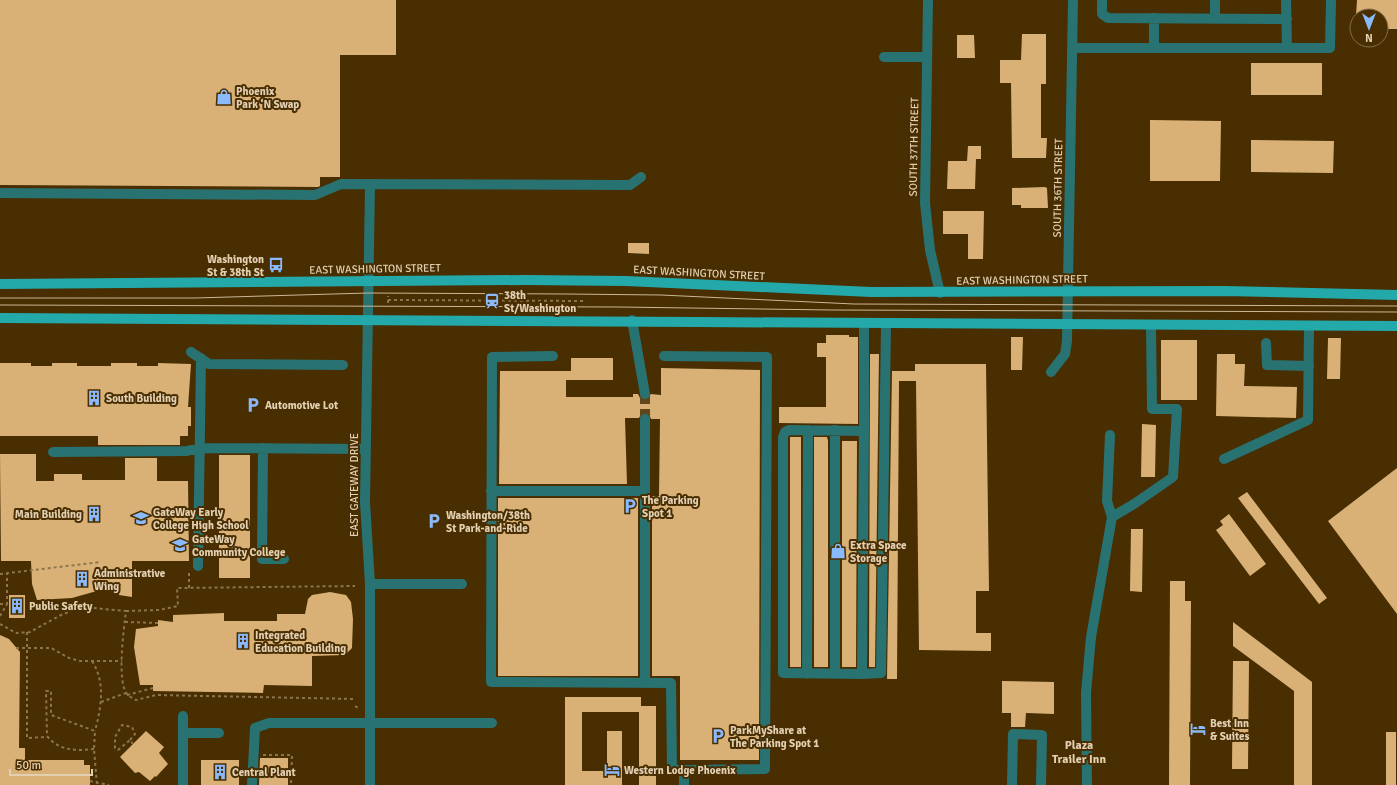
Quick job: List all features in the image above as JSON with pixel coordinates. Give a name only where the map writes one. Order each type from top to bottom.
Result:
[{"type":"main road","name":"EAST WASHINGTON STREET","points":[[0,284],[368,281],[626,281],[798,290],[940,293],[1224,291],[1397,295]]},
{"type":"main road","points":[[0,318],[632,320],[864,324],[1397,326]]},
{"type":"street","name":"SOUTH 37TH STREET","points":[[928,0],[925,203],[926,225],[940,293]]},
{"type":"street","name":"SOUTH 36TH STREET","points":[[1051,372],[1065,354],[1068,325],[1073,0]]},
{"type":"street","points":[[1102,0],[1103,16],[1108,18],[1286,19]]},
{"type":"street","points":[[1215,0],[1215,19]]},
{"type":"street","points":[[1286,0],[1287,48]]},
{"type":"street","points":[[1072,48],[1330,48],[1331,0]]},
{"type":"street","points":[[1154,18],[1154,48]]},
{"type":"street","points":[[884,57],[927,57]]},
{"type":"street","points":[[0,192],[315,195],[341,184],[630,185],[641,177]]},
{"type":"street","name":"EAST GATEWAY DRIVE","points":[[370,185],[365,449],[365,523],[370,584],[370,785]]},
{"type":"street","points":[[632,320],[645,394]]},
{"type":"street","points":[[862,674],[864,324]]},
{"type":"street","points":[[864,431],[808,430],[785,432],[783,445],[782,669],[783,673],[786,674],[877,674],[882,670],[886,324]]},
{"type":"street","points":[[1112,517],[1173,477],[1177,408],[1152,409],[1151,325]]},
{"type":"street","points":[[1224,459],[1308,420],[1309,326]]},
{"type":"street","points":[[1266,343],[1267,365],[1309,366]]},
{"type":"street","points":[[191,352],[209,364],[343,365]]},
{"type":"street","points":[[554,356],[492,357],[491,682],[671,683],[672,770],[765,769],[767,357],[664,356]]},
{"type":"street","points":[[198,566],[201,358]]},
{"type":"street","points":[[645,418],[645,683]]},
{"type":"street","points":[[808,430],[808,674]]},
{"type":"street","points":[[835,430],[835,674]]},
{"type":"street","points":[[1087,785],[1086,693],[1092,637],[1112,517],[1107,501],[1110,435]]},
{"type":"street","points":[[53,452],[187,451],[199,448],[365,449]]},
{"type":"street","points":[[263,448],[262,558],[284,558]]},
{"type":"street","points":[[491,491],[645,490]]},
{"type":"street","points":[[370,584],[462,584]]},
{"type":"street","points":[[183,716],[183,785]]},
{"type":"street","points":[[252,785],[255,728],[269,723],[492,723]]},
{"type":"street","points":[[183,733],[219,733]]},
{"type":"street","points":[[1012,785],[1013,734],[1042,735],[1041,785]]},
{"type":"street","points":[[684,770],[684,785]]},
{"type":"path","points":[[388,296],[388,303]]},
{"type":"path","points":[[388,300],[584,301]]},
{"type":"path","points":[[0,574],[101,562]]},
{"type":"path","points":[[0,616],[7,604],[7,573]]},
{"type":"path","points":[[0,624],[16,632],[27,632],[61,615],[82,607],[126,612],[159,610],[178,606],[177,588],[355,586]]},
{"type":"path","points":[[0,604],[7,604]]},
{"type":"path","points":[[126,612],[122,661],[123,686],[127,694],[136,700],[156,695],[354,699]]},
{"type":"path","points":[[125,622],[158,623]]},
{"type":"path","points":[[27,632],[27,738],[48,737]]},
{"type":"path","points":[[16,648],[51,648],[69,658],[80,661],[122,661]]},
{"type":"path","points":[[92,661],[98,674],[101,702],[95,731],[94,749],[97,785]]},
{"type":"path","points":[[101,702],[153,688]]},
{"type":"path","points":[[94,749],[77,750],[59,748],[48,737],[46,691],[51,691],[51,715],[95,731]]},
{"type":"path","points":[[355,706],[361,709]]},
{"type":"path","points":[[122,725],[132,727],[135,732],[130,740],[118,750],[114,748],[115,737],[122,725]]},
{"type":"path","points":[[130,740],[133,744]]},
{"type":"path","points":[[253,755],[292,755],[291,785]]},
{"type":"path","points":[[90,781],[97,781],[108,785]]},
{"type":"building","points":[[0,0],[396,0],[396,55],[340,55],[340,177],[320,177],[320,186],[318,187],[0,185]]},
{"type":"building","points":[[1357,0],[1397,0],[1397,29],[1389,29],[1389,8],[1356,8]]},
{"type":"building","points":[[1022,34],[1046,34],[1046,84],[1041,84],[1041,138],[1047,138],[1046,158],[1012,158],[1011,83],[1000,83],[1000,60],[1021,60]]},
{"type":"building","points":[[957,35],[974,35],[975,58],[957,58]]},
{"type":"building","points":[[1251,63],[1322,63],[1322,95],[1251,95]]},
{"type":"building","points":[[1150,120],[1221,121],[1220,181],[1150,181]]},
{"type":"building","points":[[1251,140],[1334,141],[1333,173],[1251,172]]},
{"type":"building","points":[[968,146],[981,146],[981,159],[976,159],[975,189],[947,189],[948,161],[967,161]]},
{"type":"building","points":[[1012,188],[1047,188],[1048,208],[1021,208],[1021,205],[1012,205]]},
{"type":"building","points":[[943,211],[984,211],[983,259],[968,259],[968,234],[943,234]]},
{"type":"building","points":[[628,243],[649,243],[649,254],[628,253]]},
{"type":"building","points":[[826,335],[849,335],[849,337],[858,337],[858,424],[779,423],[779,407],[826,407],[826,357],[817,357],[817,343],[826,343]]},
{"type":"building","points":[[1011,337],[1023,337],[1022,370],[1011,370]]},
{"type":"building","points":[[1328,338],[1341,338],[1340,379],[1327,379]]},
{"type":"building","points":[[1161,340],[1197,340],[1197,400],[1161,400]]},
{"type":"building","points":[[870,354],[879,354],[875,667],[869,667]]},
{"type":"building","points":[[1217,354],[1235,354],[1235,364],[1245,364],[1244,386],[1297,387],[1296,418],[1216,416]]},
{"type":"building","points":[[571,358],[613,358],[613,380],[566,380],[566,397],[633,397],[633,394],[638,394],[640,398],[646,400],[651,394],[661,395],[661,368],[760,370],[759,760],[680,760],[680,676],[652,676],[652,496],[659,496],[660,419],[651,419],[649,414],[645,413],[641,414],[639,418],[625,418],[627,484],[499,484],[500,371],[571,371]]},
{"type":"building","name":"South Building","points":[[0,363],[31,363],[31,366],[52,366],[52,363],[77,363],[77,366],[111,366],[111,363],[137,363],[137,366],[158,366],[158,363],[191,364],[188,407],[191,407],[191,426],[188,426],[188,436],[180,436],[180,445],[98,445],[98,436],[0,436]]},
{"type":"building","points":[[915,364],[986,364],[989,591],[976,591],[976,633],[991,633],[991,651],[919,650],[916,381],[899,381],[897,679],[887,679],[892,371],[915,371]]},
{"type":"building","points":[[1142,424],[1156,425],[1155,477],[1141,477]]},
{"type":"building","points":[[790,437],[801,437],[801,667],[790,667]]},
{"type":"building","points":[[814,437],[827,437],[828,441],[828,667],[814,667]]},
{"type":"building","points":[[842,441],[857,441],[856,667],[842,667]]},
{"type":"building","name":"Main Building","points":[[0,454],[36,454],[36,481],[54,481],[54,474],[82,474],[82,480],[125,480],[125,458],[157,458],[157,481],[188,481],[189,561],[132,561],[132,597],[119,595],[119,592],[104,589],[72,598],[37,600],[32,584],[31,561],[1,561]]},
{"type":"building","points":[[219,455],[250,455],[250,578],[219,578]]},
{"type":"building","points":[[1397,468],[1397,614],[1328,521]]},
{"type":"building","points":[[1247,492],[1327,598],[1319,604],[1238,498]]},
{"type":"building","points":[[498,498],[638,498],[638,676],[498,676]]},
{"type":"building","points":[[1229,514],[1266,564],[1250,576],[1216,530],[1223,525],[1220,521]]},
{"type":"building","points":[[1131,529],[1143,529],[1142,592],[1130,591]]},
{"type":"building","points":[[1170,581],[1185,581],[1185,601],[1191,601],[1190,785],[1169,785]]},
{"type":"building","name":"Integrated Education Building","points":[[330,592],[346,595],[351,602],[353,619],[352,648],[345,655],[312,656],[312,686],[264,685],[263,693],[153,691],[153,685],[140,685],[134,647],[136,629],[158,626],[158,620],[173,622],[173,615],[224,613],[224,621],[277,621],[277,614],[305,614],[308,599],[312,595]]},
{"type":"building","name":"Public Safety","points":[[9,595],[25,595],[25,618],[9,618]]},
{"type":"building","points":[[1233,622],[1312,682],[1312,785],[1294,785],[1294,691],[1233,646]]},
{"type":"building","points":[[0,635],[9,639],[20,652],[19,748],[25,748],[25,760],[84,760],[84,765],[90,765],[90,785],[0,785]]},
{"type":"building","points":[[1233,661],[1249,661],[1248,769],[1232,769]]},
{"type":"building","points":[[1002,681],[1054,682],[1054,714],[1026,713],[1025,727],[1011,727],[1011,713],[1002,713]]},
{"type":"building","points":[[565,697],[641,697],[641,706],[656,706],[656,785],[639,785],[639,712],[582,712],[582,771],[607,771],[607,731],[622,731],[622,785],[565,785]]},
{"type":"building","points":[[146,731],[164,747],[159,753],[168,764],[156,777],[155,776],[150,781],[139,772],[135,773],[120,757]]},
{"type":"building","points":[[1386,732],[1396,732],[1396,785],[1386,785]]},
{"type":"building","points":[[260,758],[288,758],[288,785],[259,785]]},
{"type":"building","name":"Central Plant","points":[[201,760],[239,760],[239,785],[201,785]]},
{"type":"tunnel","points":[[645,394],[645,419]]},
{"type":"tram line","points":[[0,298],[195,298],[368,293],[566,294],[661,295],[854,304],[1397,306]]},
{"type":"tram line","points":[[0,305],[1397,312]]},
{"type":"place","name":"Phoenix Park ‘N Swap","points":[[224,97]]},
{"type":"place","name":"Washington St & 38th St","points":[[276,265]]},
{"type":"place","name":"38th St/Washington","points":[[492,301]]},
{"type":"place","name":"South Building","points":[[94,398]]},
{"type":"place","name":"Automotive Lot","points":[[253,405]]},
{"type":"place","name":"The Parking Spot 1","points":[[630,506]]},
{"type":"place","name":"Main Building","points":[[94,514]]},
{"type":"place","name":"GateWay Early College High School","points":[[141,518]]},
{"type":"place","name":"Washington/38th St Park-and-Ride","points":[[434,521]]},
{"type":"place","name":"GateWay Community College","points":[[180,545]]},
{"type":"place","name":"Extra Space Storage","points":[[838,551]]},
{"type":"place","name":"Administrative Wing","points":[[82,579]]},
{"type":"place","name":"Public Safety","points":[[17,606]]},
{"type":"place","name":"Integrated Education Building","points":[[243,641]]},
{"type":"place","name":"Best Inn & Suites","points":[[1198,729]]},
{"type":"place","name":"ParkMyShare at The Parking Spot 1","points":[[718,736]]},
{"type":"place","name":"Western Lodge Phoenix","points":[[612,770]]},
{"type":"place","name":"Central Plant","points":[[220,772]]},
{"type":"district","name":"Plaza Trailer Inn","points":[[1079,752]]}]
